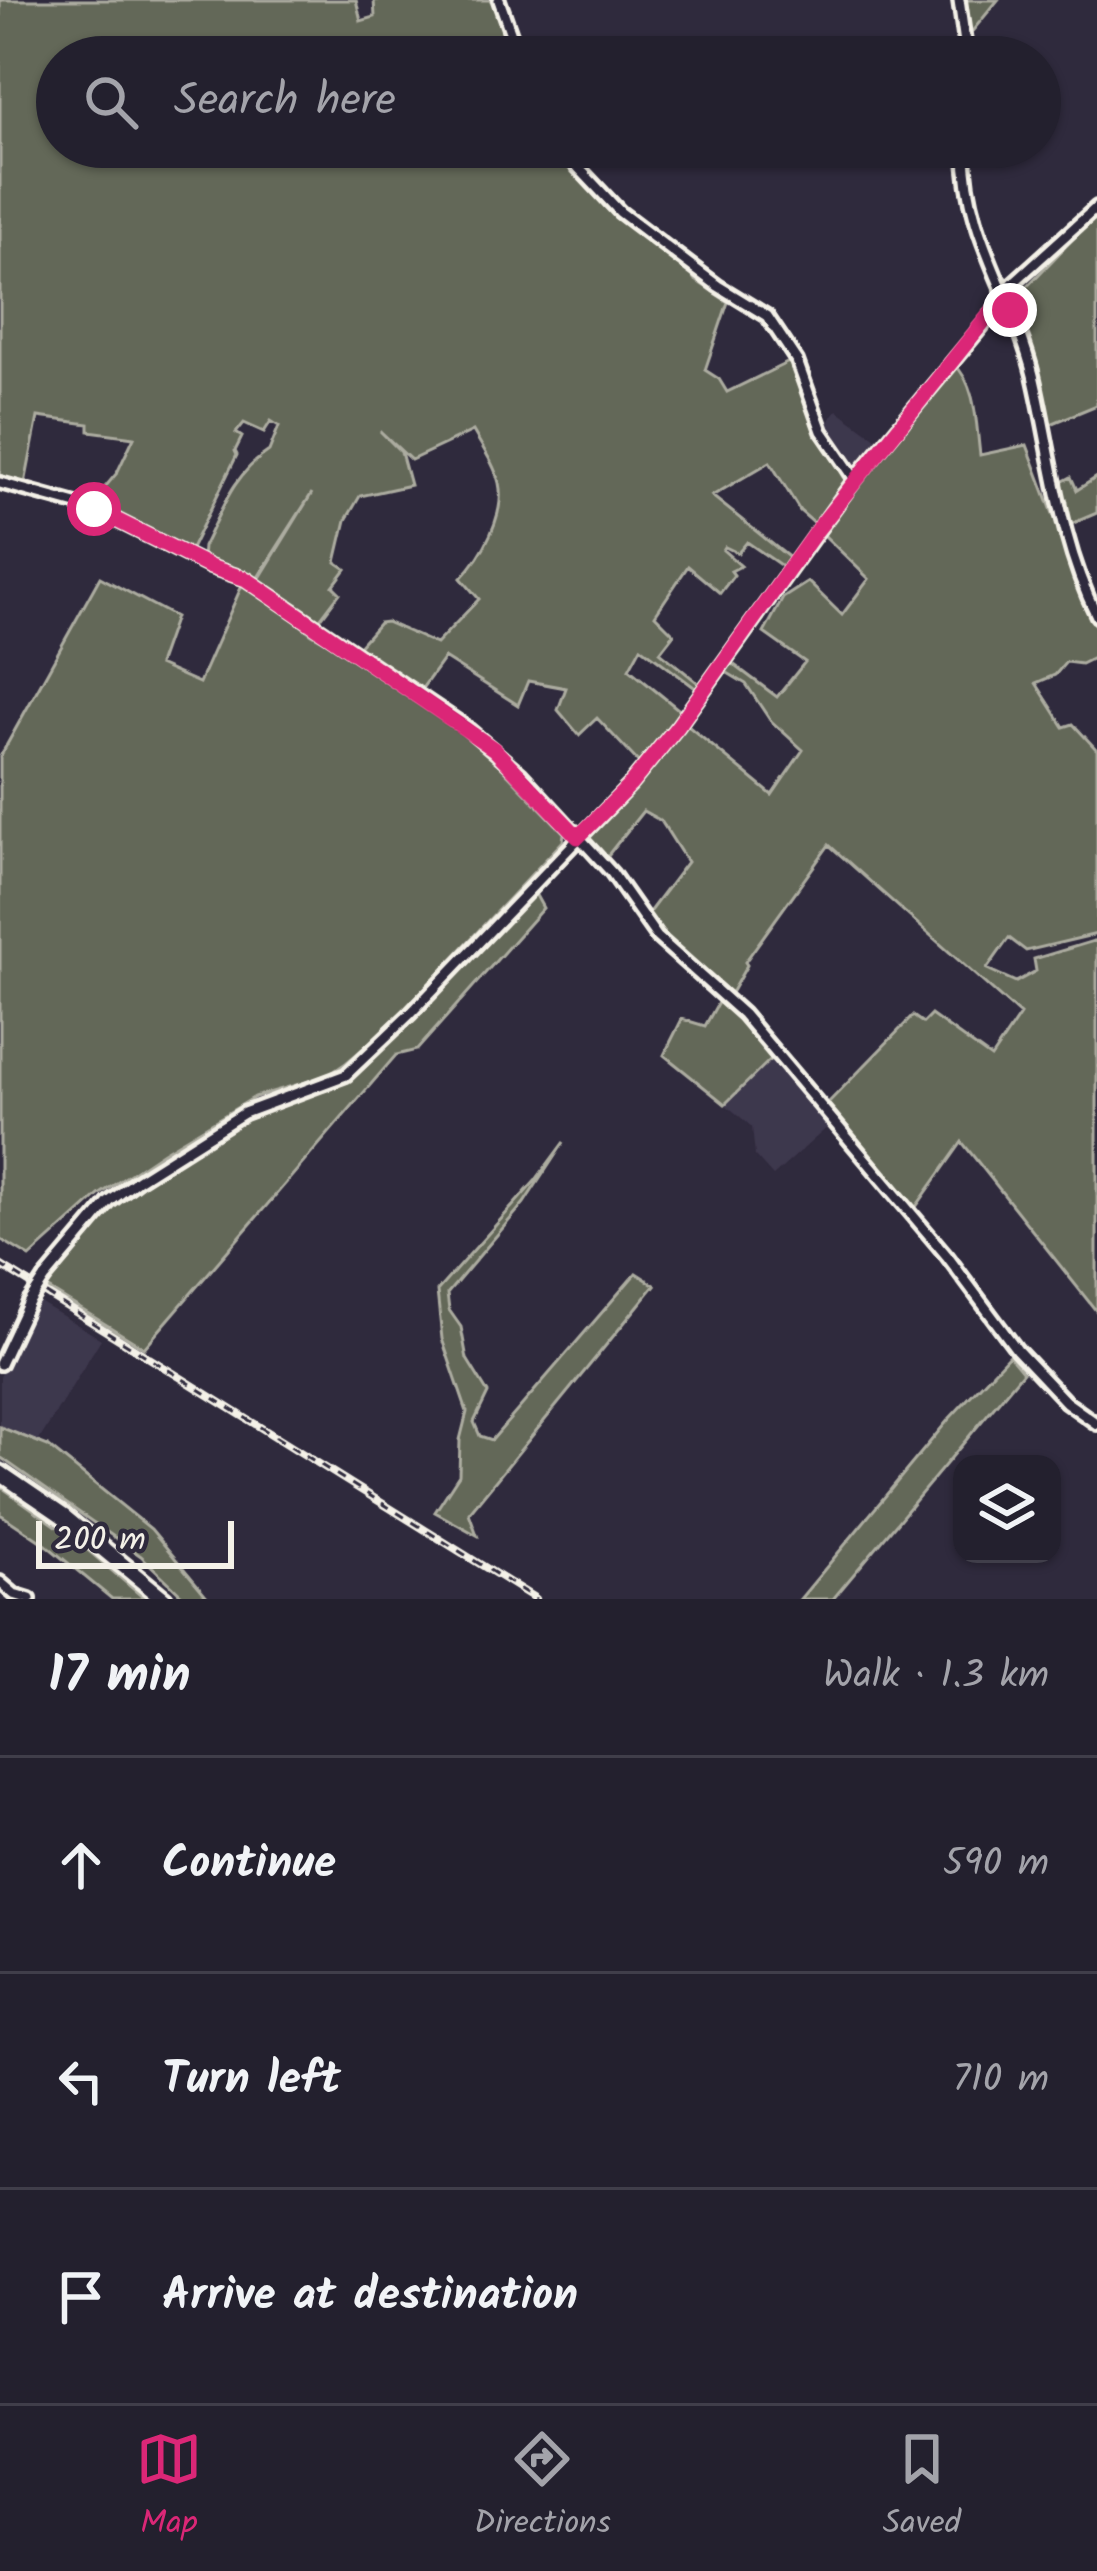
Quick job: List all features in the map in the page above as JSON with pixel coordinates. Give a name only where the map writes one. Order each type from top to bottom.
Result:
[{"type":"highway","points":[[0,1472],[63,1516],[164,1599]]},
{"type":"street","points":[[499,0],[512,36]]},
{"type":"street","points":[[958,0],[964,36]]},
{"type":"street","points":[[579,168],[620,212],[766,316],[797,361],[822,431],[856,479]]},
{"type":"street","points":[[968,168],[974,219],[1024,345],[1058,506],[1097,616]]},
{"type":"street","points":[[0,1364],[45,1278],[109,1202],[244,1113],[346,1075],[630,785],[856,479],[1012,283],[1097,207]]},
{"type":"street","points":[[0,483],[92,508],[210,567],[246,579],[494,749],[612,873],[657,937],[743,1014],[950,1258],[1017,1350],[1066,1402],[1097,1424]]},
{"type":"street","points":[[0,1582],[30,1599]]},
{"type":"shaded area","points":[[837,410],[880,441],[857,473],[846,464],[825,426]]},
{"type":"shaded area","points":[[773,1058],[831,1124],[773,1176],[755,1156],[752,1127],[725,1104]]},
{"type":"shaded area","points":[[36,1300],[101,1339],[38,1442],[0,1427],[0,1377]]},
{"type":"green space","points":[[0,0],[356,0],[361,21],[375,17],[374,0],[493,0],[504,36],[36,36],[36,168],[572,168],[605,207],[728,302],[705,370],[727,392],[793,360],[813,421],[845,479],[815,524],[800,511],[770,462],[712,496],[791,559],[786,569],[747,542],[738,553],[725,547],[741,566],[731,571],[734,575],[720,593],[688,566],[655,615],[674,634],[660,652],[702,686],[698,690],[641,647],[629,669],[683,713],[642,766],[597,718],[579,735],[558,710],[566,688],[528,681],[518,705],[444,658],[421,690],[358,647],[379,623],[386,622],[436,644],[479,599],[461,578],[490,534],[500,495],[495,470],[473,431],[411,460],[380,431],[401,452],[410,485],[360,496],[346,520],[336,562],[346,569],[333,586],[340,593],[315,626],[255,586],[312,493],[255,582],[202,559],[203,547],[230,493],[246,470],[269,451],[279,426],[271,421],[264,432],[244,423],[236,433],[242,437],[237,455],[190,551],[96,506],[95,499],[117,473],[134,437],[38,417],[25,484],[0,478]]},
{"type":"green space","points":[[962,0],[998,0],[970,34]]},
{"type":"green space","points":[[1097,214],[1097,405],[1046,426],[1038,366],[1015,299]]},
{"type":"green space","points":[[954,364],[971,394],[980,455],[1027,445],[1097,630],[1097,656],[1081,664],[1066,662],[1055,675],[1036,683],[1064,727],[1073,724],[1097,750],[1097,934],[1026,951],[1009,938],[987,969],[1016,982],[1036,971],[1034,959],[1097,940],[1097,1312],[962,1142],[913,1211],[825,1106],[913,1016],[923,1023],[931,1015],[991,1058],[1020,1015],[829,845],[745,962],[731,993],[680,952],[647,915],[687,862],[661,821],[643,811],[604,860],[585,837],[682,721],[772,795],[803,750],[770,720],[746,684],[721,669],[729,661],[777,697],[805,662],[764,633],[783,598],[808,582],[842,615],[869,579],[823,534]]},
{"type":"green space","points":[[1071,477],[1077,490],[1097,477],[1097,513],[1071,524],[1058,484]]},
{"type":"green space","points":[[100,577],[175,617],[158,665],[199,683],[246,584],[312,634],[475,740],[564,833],[563,841],[384,1031],[346,1063],[327,1076],[255,1097],[163,1152],[99,1195],[30,1257],[0,1239],[0,757]]},
{"type":"green space","points":[[533,890],[543,908],[417,1050],[396,1055],[144,1348],[45,1287],[102,1215],[129,1190],[261,1108],[331,1089],[351,1075]]},
{"type":"green space","points":[[720,999],[773,1057],[725,1104],[664,1055],[682,1019],[705,1026]]},
{"type":"green space","points":[[564,1142],[524,1203],[447,1294],[449,1310],[461,1327],[467,1359],[488,1393],[474,1422],[480,1436],[492,1440],[636,1273],[655,1285],[469,1513],[477,1535],[435,1512],[459,1475],[467,1412],[442,1339],[437,1291]]},
{"type":"green space","points":[[1009,1355],[1023,1372],[833,1599],[800,1599],[949,1419]]},
{"type":"green space","points":[[0,1427],[48,1446],[151,1529],[209,1599],[186,1599],[141,1556],[0,1457]]},
{"type":"green space","points":[[0,1486],[75,1539],[145,1599],[112,1599],[0,1514]]},
{"type":"railway","points":[[0,1265],[536,1599]]},
{"type":"route","points":[[94,509],[210,567],[246,579],[466,728],[521,774],[578,837],[630,785],[678,726],[816,531],[1003,297],[1010,310]]}]
